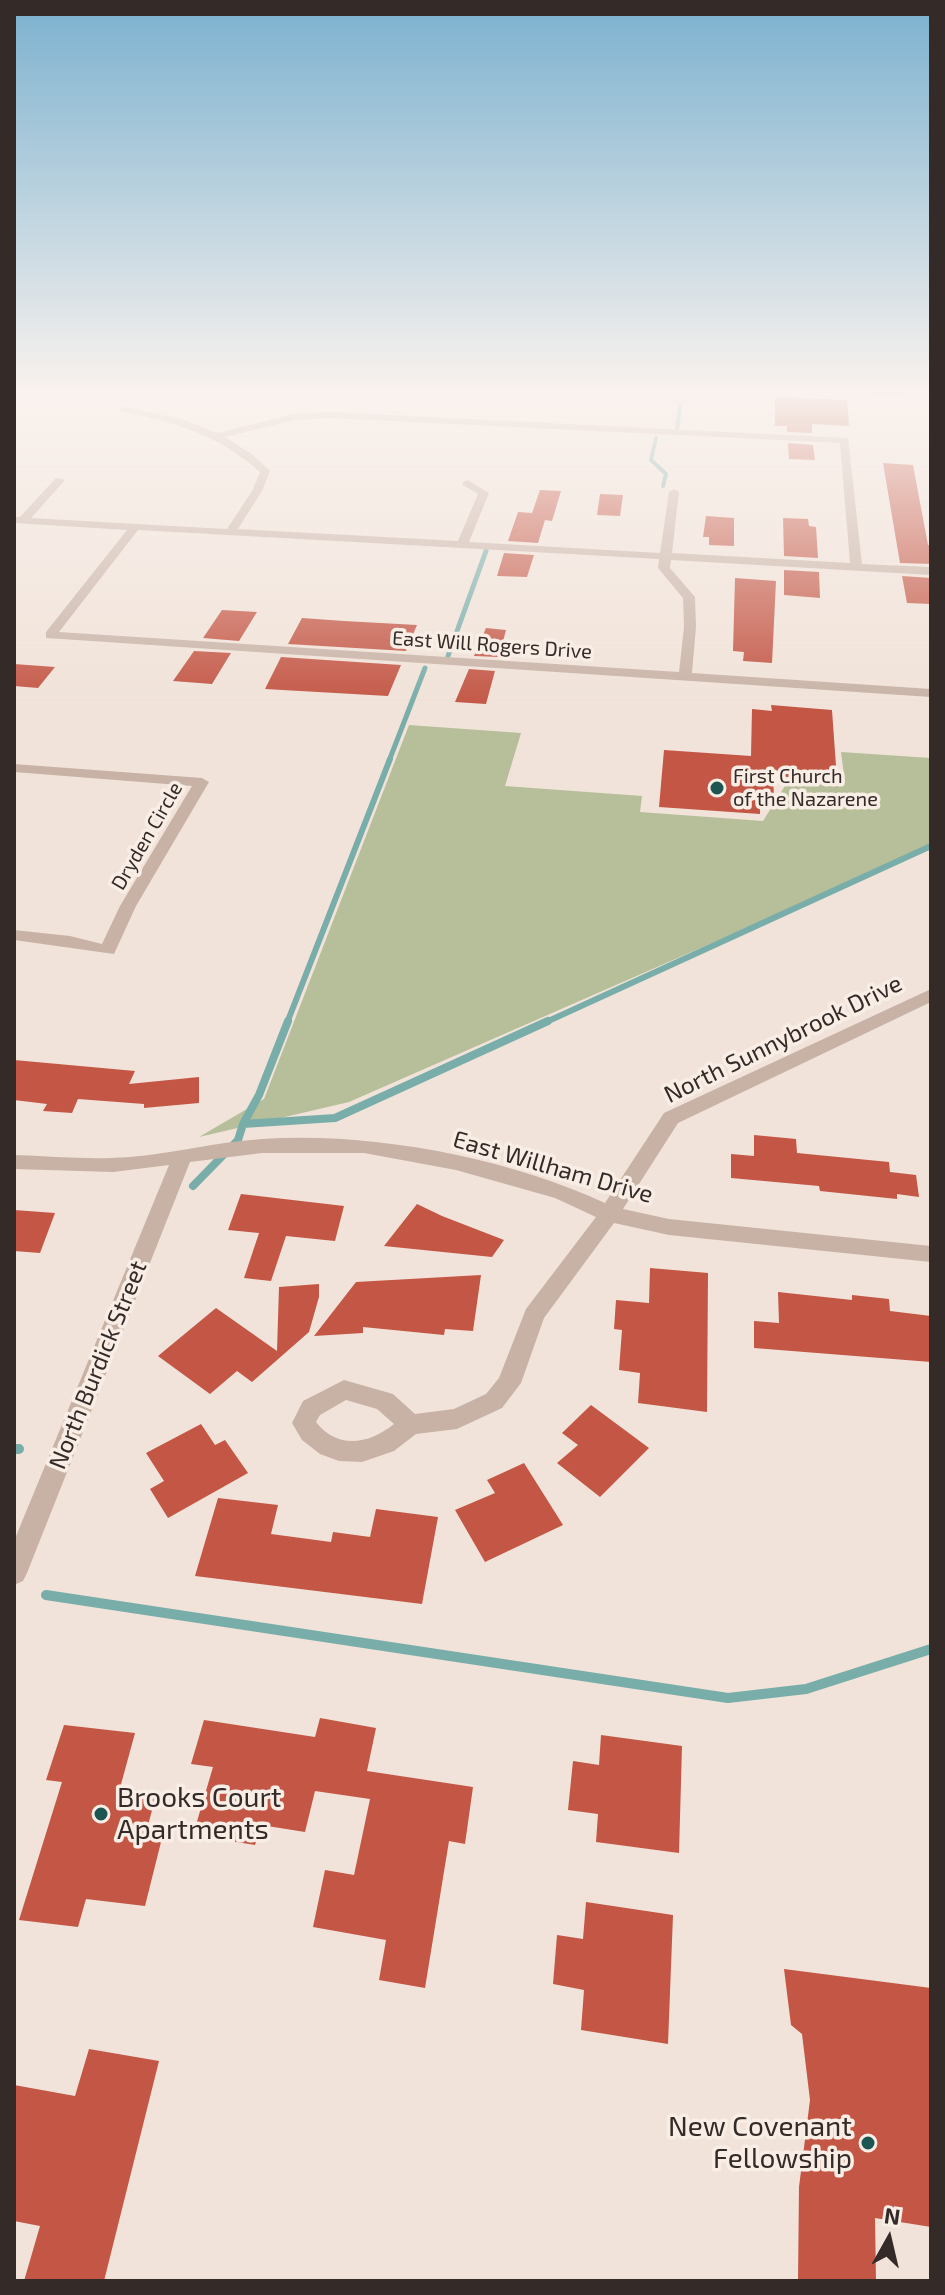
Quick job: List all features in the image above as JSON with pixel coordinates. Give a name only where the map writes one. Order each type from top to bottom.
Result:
[{"type":"street","points":[[18,520],[44,495]]},
{"type":"street","points":[[231,531],[254,495]]},
{"type":"street","points":[[463,543],[483,495]]},
{"type":"street","points":[[674,495],[664,568],[689,597],[690,627],[685,675]]},
{"type":"street","points":[[850,495],[856,567]]},
{"type":"street","points":[[18,520],[931,571]]},
{"type":"street","name":"East Will Rogers Drive","points":[[136,526],[50,635],[931,693]]},
{"type":"street","name":"Dryden Circle","points":[[14,768],[202,782],[128,906],[108,950],[70,941],[14,935]]},
{"type":"street","name":"North Sunnybrook Drive","points":[[410,1425],[457,1419],[494,1401],[509,1383],[534,1315],[609,1214],[671,1118],[931,995]]},
{"type":"street","name":"East Willham Drive","points":[[14,1162],[113,1165],[262,1146],[364,1146],[456,1163],[562,1192],[609,1214],[669,1227],[931,1254]]},
{"type":"street","name":"North Burdick Street","points":[[14,1573],[182,1157]]},
{"type":"green space","points":[[409,725],[521,733],[505,786],[642,796],[640,812],[763,821],[788,781],[845,783],[841,752],[931,758],[931,847],[349,1102],[199,1137],[264,1099]]},
{"type":"building","points":[[538,495],[560,495],[552,521],[545,520],[538,543],[508,541],[518,512],[532,513]]},
{"type":"building","points":[[600,495],[623,495],[620,516],[597,515]]},
{"type":"building","points":[[888,495],[919,495],[928,545],[931,545],[931,564],[900,563]]},
{"type":"building","points":[[706,516],[734,518],[734,546],[709,545],[709,537],[703,537]]},
{"type":"building","points":[[783,518],[808,519],[809,526],[816,527],[818,558],[784,556]]},
{"type":"building","points":[[504,553],[534,555],[527,577],[497,576]]},
{"type":"building","points":[[784,570],[819,572],[820,598],[784,595]]},
{"type":"building","points":[[902,576],[931,578],[931,604],[907,603]]},
{"type":"building","points":[[735,578],[776,581],[772,663],[743,661],[744,652],[733,651]]},
{"type":"building","points":[[222,610],[257,612],[239,641],[203,638]]},
{"type":"building","points":[[302,618],[417,625],[406,651],[288,644]]},
{"type":"building","points":[[486,628],[506,630],[499,657],[474,656]]},
{"type":"building","points":[[194,651],[231,653],[212,684],[173,681]]},
{"type":"building","points":[[281,657],[401,665],[388,696],[265,689]]},
{"type":"building","points":[[14,664],[55,667],[38,688],[14,686]]},
{"type":"building","points":[[469,669],[495,671],[486,704],[455,702]]},
{"type":"building","name":"First Church of the Nazarene","points":[[771,705],[832,710],[837,780],[773,776],[774,797],[760,796],[760,814],[659,807],[664,750],[751,756],[752,709],[772,711]]},
{"type":"building","points":[[14,1060],[135,1071],[129,1084],[199,1077],[199,1103],[144,1108],[144,1104],[78,1099],[72,1113],[43,1111],[47,1104],[14,1100]]},
{"type":"building","points":[[754,1135],[796,1139],[797,1153],[889,1162],[890,1172],[916,1175],[919,1197],[897,1194],[897,1199],[820,1191],[819,1186],[731,1178],[731,1154],[754,1156]]},
{"type":"building","points":[[241,1194],[344,1206],[335,1241],[286,1236],[271,1281],[244,1278],[259,1233],[228,1230]]},
{"type":"building","points":[[417,1204],[504,1240],[492,1257],[384,1246]]},
{"type":"building","points":[[14,1210],[55,1213],[40,1253],[14,1251]]},
{"type":"building","points":[[650,1268],[708,1273],[707,1412],[638,1403],[640,1373],[619,1370],[622,1330],[614,1329],[616,1300],[649,1303]]},
{"type":"building","points":[[481,1275],[473,1331],[445,1329],[444,1335],[363,1327],[363,1333],[314,1336],[356,1282]]},
{"type":"building","points":[[319,1284],[319,1297],[309,1332],[252,1382],[237,1371],[210,1394],[158,1356],[216,1308],[277,1351],[279,1287]]},
{"type":"building","points":[[778,1292],[852,1300],[852,1295],[889,1299],[890,1311],[931,1316],[931,1362],[754,1348],[754,1321],[779,1323]]},
{"type":"building","points":[[591,1405],[649,1448],[600,1497],[557,1463],[578,1445],[562,1433]]},
{"type":"building","points":[[201,1424],[215,1445],[225,1440],[248,1473],[168,1518],[150,1489],[164,1481],[146,1453]]},
{"type":"building","points":[[524,1463],[563,1525],[485,1562],[455,1510],[495,1493],[487,1480]]},
{"type":"building","points":[[218,1498],[278,1505],[271,1534],[331,1542],[333,1532],[370,1537],[376,1509],[438,1517],[422,1604],[195,1576]]},
{"type":"building","points":[[320,1718],[376,1728],[367,1771],[473,1787],[465,1844],[449,1841],[425,1988],[379,1980],[386,1940],[313,1927],[325,1870],[354,1875],[370,1799],[315,1791],[305,1832],[261,1825],[255,1845],[193,1835],[213,1767],[191,1764],[204,1720],[315,1737]]},
{"type":"building","name":"Brooks Court Apartments","points":[[64,1725],[135,1733],[120,1788],[157,1792],[145,1836],[162,1838],[145,1906],[86,1899],[78,1927],[19,1920],[62,1782],[46,1780]]},
{"type":"building","points":[[601,1735],[682,1746],[679,1853],[596,1842],[598,1814],[568,1810],[573,1761],[599,1765]]},
{"type":"building","points":[[586,1902],[673,1915],[668,2044],[581,2030],[584,1990],[553,1984],[557,1935],[583,1939]]},
{"type":"building","name":"New Covenant Fellowship","points":[[784,1969],[931,1988],[931,2227],[875,2218],[876,2281],[798,2281],[799,2187],[810,2100],[802,2034],[791,2025]]},
{"type":"building","points":[[89,2049],[159,2061],[104,2281],[24,2281],[40,2226],[14,2221],[14,2085],[75,2096]]},
{"type":"waterway","points":[[448,656],[486,551]]},
{"type":"waterway","points":[[389,761],[425,668]]},
{"type":"waterway","points":[[287,1023],[390,759]]},
{"type":"waterway","points":[[544,1023],[931,846]]},
{"type":"waterway","points":[[243,1124],[259,1095],[288,1021]]},
{"type":"waterway","points":[[243,1124],[335,1118],[548,1021]]},
{"type":"waterway","points":[[193,1186],[238,1140],[243,1124]]},
{"type":"waterway","points":[[14,1449],[19,1449]]},
{"type":"waterway","points":[[46,1595],[728,1698],[806,1689],[931,1649]]},
{"type":"place","name":"First Church of the Nazarene","points":[[717,788]]},
{"type":"place","name":"Brooks Court Apartments","points":[[101,1814]]},
{"type":"place","name":"New Covenant Fellowship","points":[[868,2143]]}]
